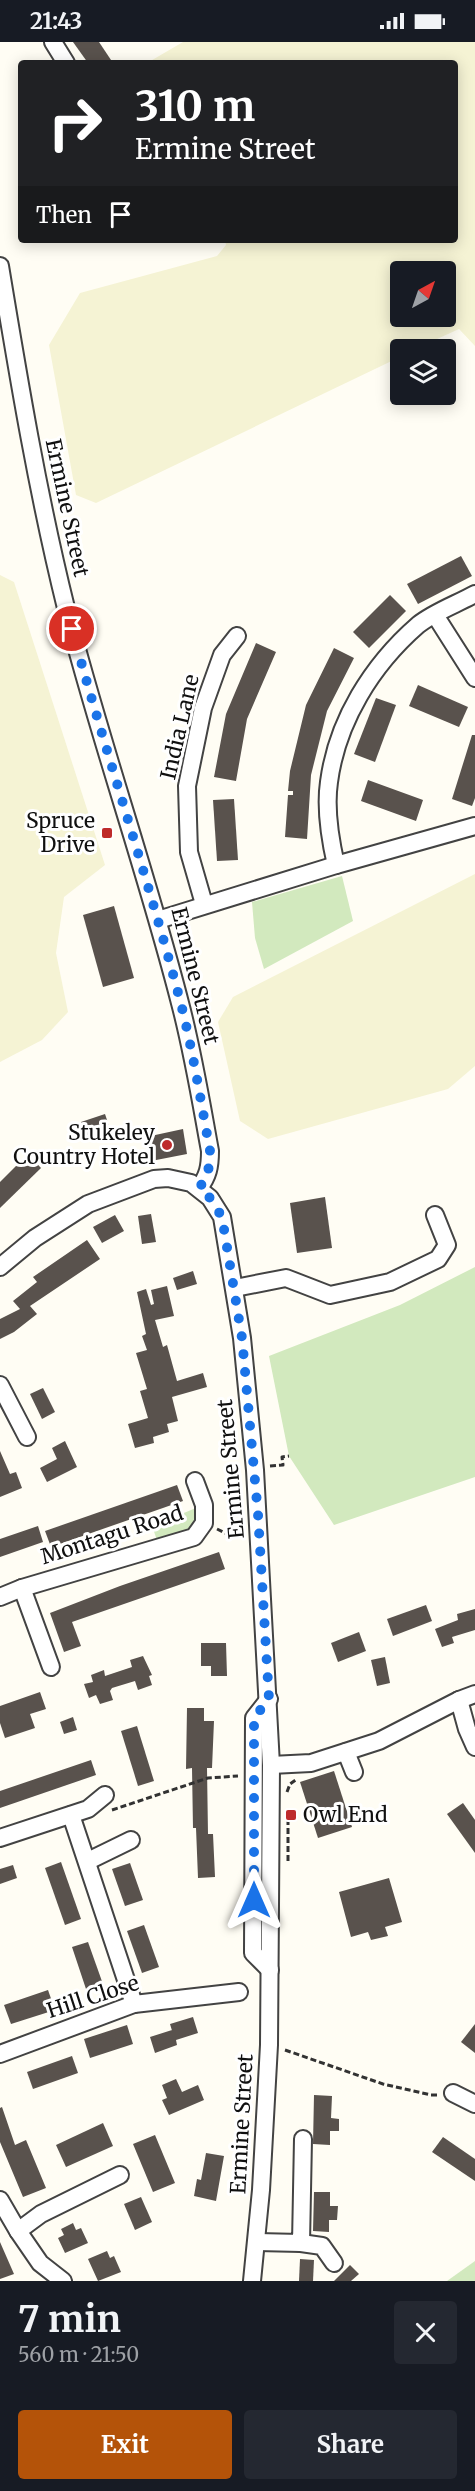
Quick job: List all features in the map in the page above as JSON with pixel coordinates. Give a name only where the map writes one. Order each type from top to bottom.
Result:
[{"type":"street","points":[[53,42],[64,60]]},
{"type":"street","name":"Ermine Street","points":[[0,267],[6,344],[66,607],[101,736],[158,920],[190,1045],[210,1151],[207,1176],[199,1188],[210,1198],[222,1217],[235,1288],[255,1470],[271,1765],[269,2045],[257,2242],[252,2281]]},
{"type":"street","points":[[336,865],[330,836],[329,783],[345,721],[377,666],[419,624],[475,594]]},
{"type":"street","points":[[435,615],[475,678]]},
{"type":"street","name":"India Lane","points":[[204,904],[189,852],[187,786],[203,708],[222,655],[237,636]]},
{"type":"street","points":[[158,920],[204,904],[475,826]]},
{"type":"street","points":[[0,1267],[35,1238],[88,1204],[154,1179],[180,1180],[199,1188]]},
{"type":"street","points":[[235,1288],[286,1278],[330,1295],[390,1282],[438,1259],[447,1245],[435,1215]]},
{"type":"street","points":[[0,1385],[27,1437]]},
{"type":"street","name":"Montagu Road","points":[[0,1597],[22,1588],[194,1537],[204,1523],[204,1505],[195,1481]]},
{"type":"street","name":"Montagu Road","points":[[22,1588],[51,1667]]},
{"type":"street","points":[[271,1765],[311,1763],[379,1741],[467,1697],[466,1729],[475,1747]]},
{"type":"street","points":[[269,1699],[254,1718],[253,1953],[270,1970]]},
{"type":"street","points":[[346,1752],[354,1772]]},
{"type":"street","points":[[0,1838],[88,1809],[105,1795]]},
{"type":"street","points":[[71,1815],[134,2004]]},
{"type":"street","points":[[88,1862],[131,1840]]},
{"type":"street","name":"Hill Close","points":[[0,2054],[134,2004],[239,1992]]},
{"type":"street","points":[[453,2093],[475,2104]]},
{"type":"street","points":[[301,2242],[303,2139]]},
{"type":"street","points":[[18,2231],[41,2214],[120,2175]]},
{"type":"street","points":[[0,2200],[40,2262],[63,2281]]},
{"type":"street","points":[[257,2242],[301,2242],[322,2246],[334,2263]]},
{"type":"path","points":[[265,1466],[283,1465],[282,1457],[289,1456]]},
{"type":"path","points":[[204,1523],[230,1535],[248,1535]]},
{"type":"path","points":[[106,1812],[208,1778],[255,1776]]},
{"type":"path","points":[[278,2048],[383,2084],[431,2096],[453,2093]]},
{"type":"shaded area","points":[[183,42],[475,42],[475,346],[459,329],[437,339],[390,339],[390,362],[96,503],[76,495],[49,345],[80,293],[217,256],[226,243],[458,243],[458,60],[152,60]]},
{"type":"shaded area","points":[[0,575],[14,582],[105,865],[64,897],[56,953],[68,1012],[42,1040],[0,1062]]},
{"type":"shaded area","points":[[475,874],[475,1066],[448,1089],[268,1139],[240,1121],[218,1022],[233,997]]},
{"type":"green space","points":[[342,876],[353,921],[264,969],[255,938],[252,902]]},
{"type":"green space","points":[[475,1267],[475,1477],[334,1525],[289,1456],[269,1356],[400,1305]]},
{"type":"green space","points":[[196,1508],[197,1523],[191,1531],[158,1543],[152,1526]]},
{"type":"green space","points":[[475,2261],[475,2281],[447,2281]]},
{"type":"building","points":[[73,42],[99,42],[111,60],[86,60]]},
{"type":"building","points":[[461,556],[472,576],[418,604],[407,584]]},
{"type":"building","points":[[390,595],[406,611],[369,648],[353,632]]},
{"type":"building","points":[[256,643],[276,652],[247,719],[236,781],[214,777],[226,714]]},
{"type":"building","points":[[334,648],[354,658],[327,711],[311,775],[307,839],[285,837],[288,795],[293,795],[293,791],[288,791],[290,771],[306,705]]},
{"type":"building","points":[[418,685],[468,707],[459,727],[409,706]]},
{"type":"building","points":[[376,698],[396,705],[375,762],[354,754]]},
{"type":"building","points":[[472,735],[475,735],[475,798],[472,806],[452,799]]},
{"type":"building","points":[[368,780],[423,800],[416,821],[361,801]]},
{"type":"building","points":[[234,799],[238,860],[217,861],[213,800]]},
{"type":"building","points":[[114,906],[134,978],[103,987],[83,915]]},
{"type":"building","points":[[105,1114],[111,1132],[87,1140],[81,1122]]},
{"type":"building","name":"Stukeley Country Hotel","points":[[183,1129],[187,1154],[151,1161],[146,1137]]},
{"type":"building","points":[[28,1154],[41,1168],[0,1208],[0,1182]]},
{"type":"building","points":[[325,1197],[332,1248],[297,1253],[290,1203]]},
{"type":"building","points":[[151,1214],[156,1242],[142,1244],[138,1216]]},
{"type":"building","points":[[115,1215],[124,1231],[102,1243],[93,1227]]},
{"type":"building","points":[[87,1240],[100,1259],[30,1306],[37,1314],[14,1332],[0,1339],[0,1319],[20,1309],[13,1301],[37,1282],[33,1277]]},
{"type":"building","points":[[193,1271],[197,1284],[177,1290],[173,1278]]},
{"type":"building","points":[[167,1286],[174,1316],[155,1320],[163,1347],[167,1345],[177,1381],[203,1373],[207,1387],[172,1397],[178,1421],[167,1424],[169,1432],[153,1437],[154,1443],[135,1448],[128,1424],[148,1418],[140,1391],[147,1389],[136,1353],[147,1350],[142,1336],[146,1334],[137,1292],[146,1289],[151,1305],[154,1304],[151,1290]]},
{"type":"building","points":[[43,1388],[55,1412],[42,1419],[30,1394]]},
{"type":"building","points":[[65,1441],[77,1467],[47,1482],[40,1468],[57,1459],[52,1448]]},
{"type":"building","points":[[0,1451],[10,1474],[16,1472],[22,1488],[0,1497]]},
{"type":"building","points":[[177,1485],[183,1501],[51,1547],[45,1531]]},
{"type":"building","points":[[38,1526],[43,1542],[0,1557],[0,1539]]},
{"type":"building","points":[[219,1552],[225,1569],[72,1622],[81,1646],[64,1652],[50,1613]]},
{"type":"building","points":[[426,1605],[432,1621],[393,1636],[387,1619]]},
{"type":"building","points":[[475,1609],[475,1630],[452,1637],[454,1643],[442,1647],[435,1629],[458,1620],[457,1614]]},
{"type":"building","points":[[359,1632],[366,1651],[338,1662],[331,1643]]},
{"type":"building","points":[[201,1643],[226,1643],[227,1676],[211,1676],[211,1666],[201,1666]]},
{"type":"building","points":[[143,1656],[152,1675],[149,1676],[152,1685],[138,1690],[135,1681],[112,1688],[110,1691],[113,1700],[100,1704],[96,1695],[89,1698],[84,1684],[93,1682],[91,1675],[104,1670],[105,1676],[132,1667],[130,1660]]},
{"type":"building","points":[[385,1657],[390,1683],[377,1686],[371,1660]]},
{"type":"building","points":[[40,1692],[46,1709],[30,1714],[35,1728],[5,1738],[0,1723],[0,1706]]},
{"type":"building","points":[[187,1708],[204,1708],[204,1721],[214,1721],[212,1768],[207,1768],[208,1834],[213,1834],[215,1877],[198,1878],[196,1828],[193,1828],[192,1768],[186,1769]]},
{"type":"building","points":[[73,1717],[77,1730],[64,1734],[60,1722]]},
{"type":"building","points":[[137,1726],[154,1781],[138,1786],[121,1731]]},
{"type":"building","points":[[91,1760],[96,1775],[0,1808],[0,1791]]},
{"type":"building","points":[[334,1771],[352,1827],[318,1838],[300,1782]]},
{"type":"building","points":[[463,1803],[475,1820],[475,1853],[447,1814]]},
{"type":"building","points":[[61,1862],[81,1919],[65,1925],[45,1868]]},
{"type":"building","points":[[130,1863],[143,1900],[125,1906],[112,1869]]},
{"type":"building","points":[[13,1865],[17,1878],[0,1884],[0,1869]]},
{"type":"building","points":[[389,1878],[402,1922],[385,1927],[388,1936],[371,1940],[368,1932],[351,1937],[339,1892]]},
{"type":"building","points":[[144,1925],[159,1967],[142,1973],[127,1931]]},
{"type":"building","points":[[88,1942],[104,1987],[87,1992],[72,1947]]},
{"type":"building","points":[[48,1990],[55,2010],[11,2024],[4,2005]]},
{"type":"building","points":[[193,2017],[198,2033],[176,2040],[177,2045],[155,2053],[150,2037],[172,2030],[170,2024]]},
{"type":"building","points":[[475,2024],[475,2053],[461,2042]]},
{"type":"building","points":[[127,2025],[133,2044],[90,2058],[84,2039]]},
{"type":"building","points":[[72,2056],[78,2073],[33,2089],[27,2072]]},
{"type":"building","points":[[176,2079],[182,2092],[198,2085],[204,2100],[169,2115],[162,2100],[167,2098],[162,2085]]},
{"type":"building","points":[[314,2095],[332,2096],[331,2118],[339,2119],[339,2131],[330,2131],[330,2145],[313,2144]]},
{"type":"building","points":[[2,2107],[15,2145],[26,2140],[46,2188],[23,2197],[0,2142],[0,2108]]},
{"type":"building","points":[[103,2123],[113,2146],[66,2167],[56,2145]]},
{"type":"building","points":[[155,2135],[175,2183],[153,2192],[133,2144]]},
{"type":"building","points":[[443,2137],[475,2159],[475,2181],[432,2152]]},
{"type":"building","points":[[206,2153],[224,2156],[216,2201],[194,2196],[197,2179],[201,2180]]},
{"type":"building","points":[[314,2192],[330,2192],[330,2206],[338,2206],[337,2220],[329,2220],[329,2232],[313,2231]]},
{"type":"building","points":[[141,2197],[152,2222],[135,2230],[124,2204]]},
{"type":"building","points":[[73,2223],[76,2230],[81,2228],[88,2243],[65,2253],[58,2238],[64,2235],[61,2229]]},
{"type":"building","points":[[0,2242],[14,2274],[0,2279]]},
{"type":"building","points":[[107,2251],[110,2258],[114,2256],[121,2272],[98,2281],[88,2259]]},
{"type":"building","points":[[300,2259],[314,2260],[313,2281],[299,2281]]},
{"type":"building","points":[[350,2265],[359,2274],[351,2281],[334,2281]]},
{"type":"place","name":"Spruce Drive","points":[[107,833]]},
{"type":"place","name":"Stukeley Country Hotel","points":[[167,1145]]},
{"type":"place","name":"Owl End","points":[[291,1815]]},
{"type":"route","points":[[72,629],[101,736],[158,920],[181,1005],[210,1151],[207,1176],[199,1188],[214,1202],[222,1217],[235,1288],[255,1470],[269,1699],[254,1718],[254,1900]]}]
